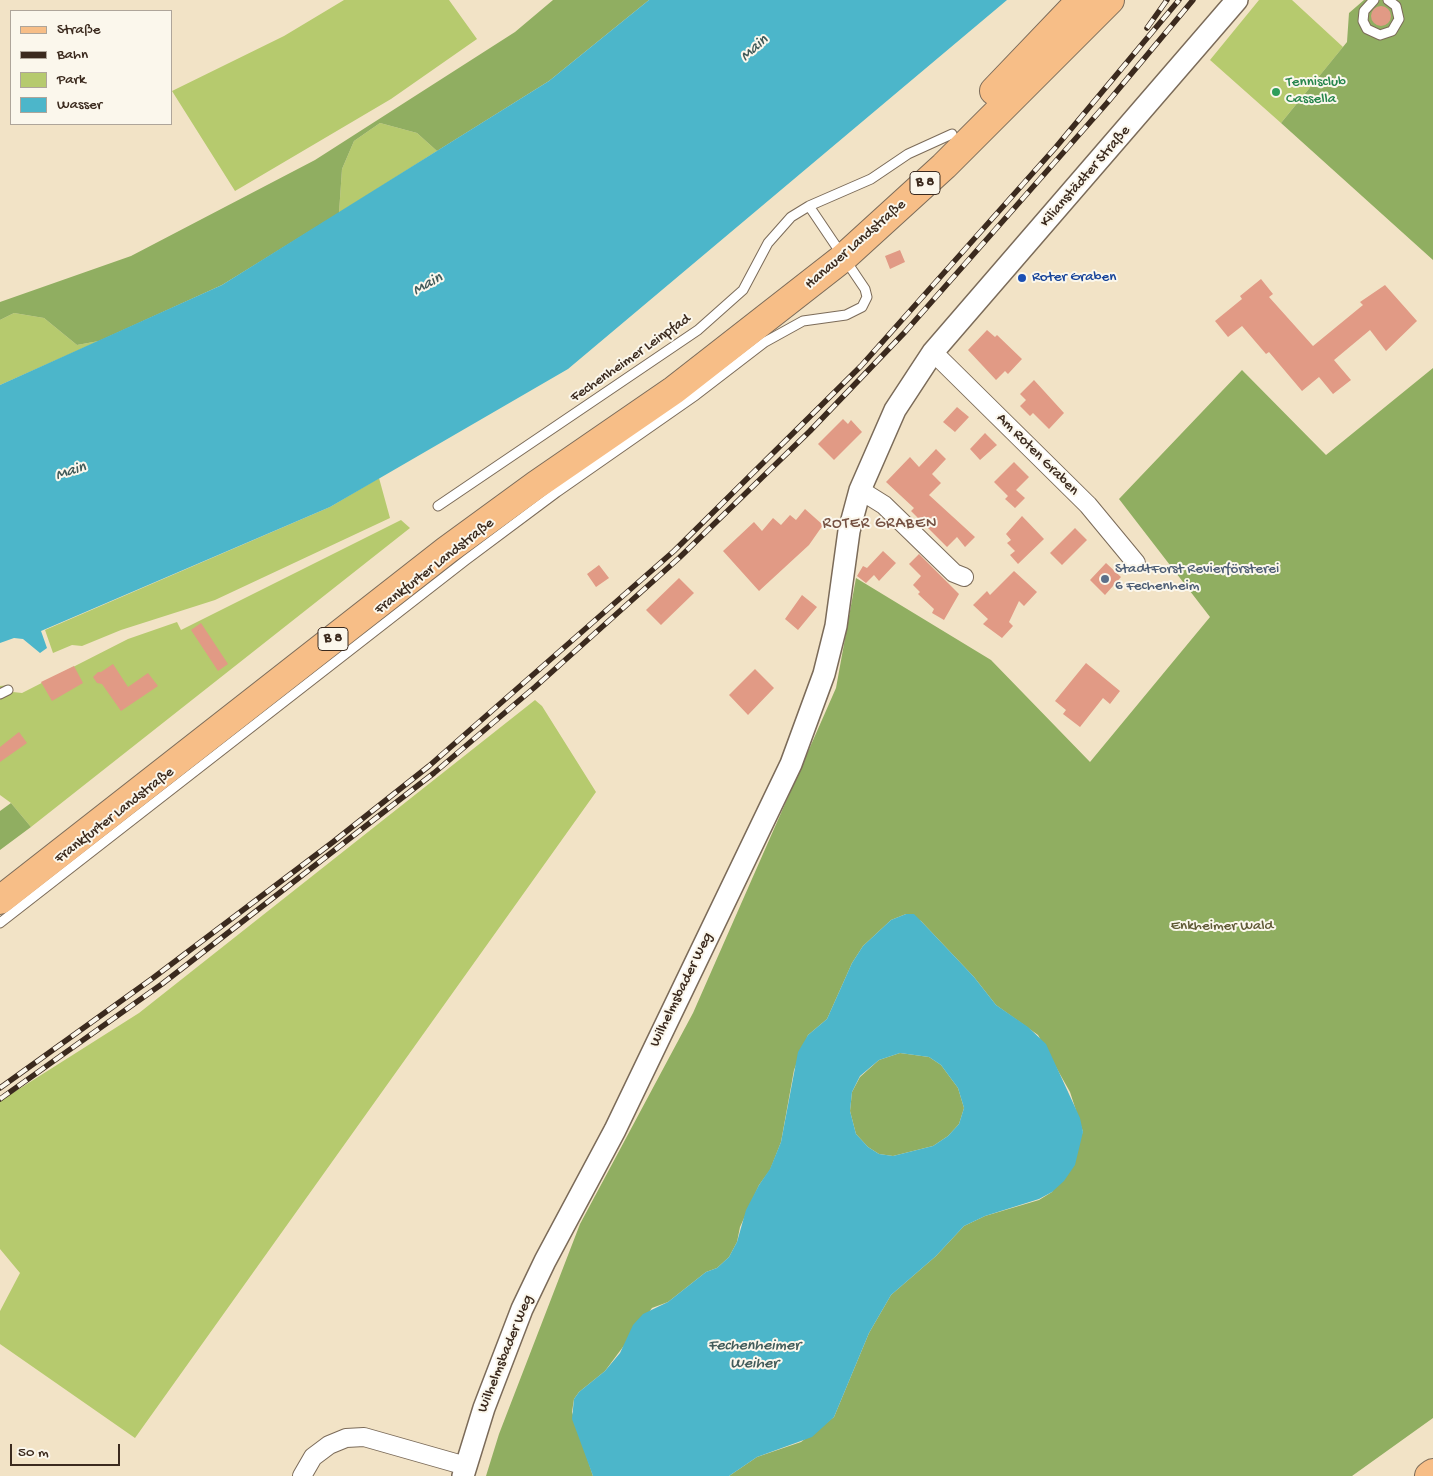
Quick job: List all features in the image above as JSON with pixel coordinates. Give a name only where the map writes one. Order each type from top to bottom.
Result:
[{"type":"main road","points":[[1095,5],[1119,0]]},
{"type":"main road","name":"Hanauer Landstraße","points":[[838,250],[881,201],[1095,5]]},
{"type":"main road","name":"Hanauer Landstraße","points":[[0,900],[447,550],[536,485],[674,390],[838,250],[944,166],[1095,5]]},
{"type":"main road","name":"B 8","points":[[0,877],[443,531],[838,250]]},
{"type":"main road","points":[[1429,1476],[1433,1473]]},
{"type":"street","name":"Kilianstädter Straße","points":[[933,352],[1238,0]]},
{"type":"street","name":"Wilhelmsbader Weg","points":[[464,1471],[487,1400],[526,1301],[615,1130],[791,764],[824,674],[836,626],[849,531],[860,490],[895,410],[933,352]]},
{"type":"street","name":"Am Roten Graben","points":[[933,352],[1088,505],[1136,563]]},
{"type":"street","points":[[860,490],[884,505],[954,572],[964,578]]},
{"type":"street","points":[[302,1476],[312,1457],[329,1445],[346,1438],[364,1437],[464,1471]]},
{"type":"lane","points":[[1374,0],[1366,6],[1363,21],[1367,29],[1380,35],[1392,30],[1399,19],[1399,12],[1391,0]]},
{"type":"lane","name":"Fechenheimer Leinpfad","points":[[438,506],[698,330],[743,290],[775,232],[790,217],[809,206],[872,179],[908,154],[952,134]]},
{"type":"lane","points":[[809,206],[838,250]]},
{"type":"lane","name":"Frankfurter Landstraße","points":[[0,923],[466,560],[765,342],[803,321],[846,315],[862,307],[867,296],[865,289],[838,250]]},
{"type":"green space","points":[[344,0],[449,0],[477,39],[391,99],[235,191],[172,91],[284,36]]},
{"type":"green space","points":[[553,0],[649,0],[549,81],[437,151],[417,133],[380,123],[354,141],[342,169],[339,213],[222,285],[99,341],[77,345],[44,318],[14,313],[0,320],[0,302],[131,256],[315,160],[515,32]]},
{"type":"green space","name":"Tennisclub Cassella","points":[[1259,0],[1292,0],[1343,47],[1281,123],[1210,60]]},
{"type":"green space","points":[[1364,0],[1433,0],[1433,260],[1281,123],[1347,42],[1349,13]]},
{"type":"green space","points":[[380,123],[417,133],[437,151],[339,213],[342,169],[354,141]]},
{"type":"green space","points":[[14,313],[44,318],[77,345],[99,341],[0,385],[0,320]]},
{"type":"green space","name":"Enkheimer Wald","points":[[1433,368],[1433,1418],[1352,1476],[729,1476],[757,1457],[801,1442],[834,1417],[869,1333],[891,1295],[936,1256],[964,1226],[985,1216],[1039,1200],[1052,1192],[1083,1132],[1070,1092],[1038,1035],[996,1005],[974,977],[921,921],[906,914],[891,920],[863,946],[852,963],[827,1019],[808,1035],[794,1070],[781,1142],[770,1170],[759,1185],[740,1227],[737,1242],[729,1257],[717,1268],[706,1272],[668,1302],[652,1308],[605,1371],[579,1392],[574,1399],[572,1412],[593,1476],[486,1476],[499,1434],[580,1224],[693,1013],[836,688],[856,578],[991,660],[1090,762],[1210,617],[1119,499],[1242,370],[1326,455]]},
{"type":"green space","points":[[379,478],[390,518],[215,600],[121,630],[82,646],[72,645],[53,653],[45,630],[330,507]]},
{"type":"green space","points":[[401,520],[410,528],[31,827],[11,803],[0,795],[0,686],[10,685],[13,692],[22,693],[128,639],[177,622],[181,630]]},
{"type":"green space","points":[[535,700],[542,706],[596,792],[135,1438],[0,1344],[0,1311],[20,1273],[0,1249],[0,1101],[139,1013]]},
{"type":"green space","points":[[11,803],[31,827],[0,850],[0,811]]},
{"type":"green space","points":[[900,1053],[929,1057],[941,1065],[958,1088],[964,1108],[959,1124],[948,1136],[933,1146],[893,1156],[879,1154],[868,1147],[856,1134],[850,1111],[852,1092],[860,1077],[879,1060]]},
{"type":"water","name":"Main","points":[[649,0],[1007,0],[568,369],[330,507],[41,631],[47,648],[40,653],[23,639],[14,638],[0,643],[0,385],[222,285],[549,81]]},
{"type":"water","name":"Fechenheimer Weiher","points":[[906,914],[914,914],[974,977],[996,1005],[1028,1027],[1046,1044],[1080,1118],[1083,1132],[1075,1165],[1064,1181],[1052,1192],[1039,1199],[985,1216],[964,1226],[936,1256],[891,1295],[869,1333],[834,1417],[812,1437],[757,1457],[729,1476],[593,1476],[572,1419],[574,1399],[579,1392],[605,1371],[620,1353],[633,1325],[643,1314],[668,1302],[706,1272],[717,1268],[729,1257],[737,1242],[746,1210],[770,1169],[781,1142],[798,1052],[808,1035],[827,1019],[852,963],[863,946],[891,920]],"holes":[[[900,1053],[929,1057],[941,1065],[958,1088],[964,1108],[959,1124],[948,1136],[933,1146],[893,1156],[879,1154],[868,1147],[856,1134],[850,1111],[852,1092],[860,1076],[879,1060]]]},
{"type":"building","points":[[1377,6],[1385,6],[1391,12],[1391,20],[1385,26],[1377,26],[1371,20],[1371,12]]},
{"type":"building","points":[[900,250],[905,262],[890,269],[885,256]]},
{"type":"building","points":[[1261,279],[1273,294],[1269,297],[1313,346],[1363,305],[1360,302],[1385,285],[1417,321],[1386,351],[1370,330],[1334,360],[1351,380],[1333,394],[1319,377],[1302,391],[1269,352],[1266,354],[1242,326],[1228,337],[1215,321],[1242,299],[1240,296]]},
{"type":"building","points":[[987,330],[995,337],[997,335],[1022,359],[1008,374],[1005,371],[996,380],[968,350]]},
{"type":"building","points":[[1034,380],[1064,413],[1049,429],[1033,413],[1030,416],[1020,406],[1026,400],[1020,394]]},
{"type":"building","points":[[957,407],[969,417],[955,432],[943,422]]},
{"type":"building","points":[[843,419],[848,424],[851,420],[862,432],[834,460],[818,444]]},
{"type":"building","points":[[985,433],[997,445],[980,460],[970,449]]},
{"type":"building","points":[[936,449],[946,459],[932,474],[941,483],[929,495],[975,537],[965,547],[957,537],[947,547],[911,511],[914,508],[886,482],[910,457],[919,467]]},
{"type":"building","points":[[1014,462],[1029,477],[1016,490],[1025,498],[1015,508],[1005,499],[1008,496],[994,482]]},
{"type":"building","points":[[805,509],[823,525],[809,545],[759,591],[723,551],[754,522],[762,531],[773,518],[781,525],[790,515],[796,520]]},
{"type":"building","points":[[1022,516],[1044,539],[1018,564],[1010,555],[1015,551],[1007,543],[1011,540],[1006,534]]},
{"type":"building","points":[[1075,528],[1087,540],[1062,565],[1050,553]]},
{"type":"building","points":[[883,551],[896,563],[879,581],[874,575],[866,583],[857,576],[863,566],[867,568]]},
{"type":"building","points":[[919,554],[959,594],[944,620],[932,613],[934,609],[918,594],[920,592],[913,585],[921,576],[909,564]]},
{"type":"building","name":"StadtForst Revierförsterei 6 Fechenheim","points":[[1106,563],[1121,577],[1105,595],[1090,580]]},
{"type":"building","points":[[599,565],[609,578],[596,587],[587,574]]},
{"type":"building","points":[[1014,571],[1037,592],[1024,606],[1019,601],[1009,622],[1013,626],[1002,638],[983,624],[988,619],[973,605],[987,591],[990,595]]},
{"type":"building","points":[[679,578],[694,593],[661,625],[646,610]]},
{"type":"building","points":[[802,595],[817,607],[798,630],[785,619]]},
{"type":"building","points":[[201,623],[228,664],[218,671],[191,630]]},
{"type":"building","points":[[1086,663],[1120,691],[1110,704],[1103,698],[1080,727],[1063,714],[1066,710],[1055,701]]},
{"type":"building","points":[[113,664],[128,687],[148,673],[158,686],[121,711],[102,684],[97,683],[93,677]]},
{"type":"building","points":[[74,666],[83,683],[52,701],[41,682]]},
{"type":"building","points":[[755,669],[774,688],[748,715],[729,695]]},
{"type":"building","points":[[19,732],[27,743],[0,762],[0,747]]},
{"type":"railway","points":[[1147,28],[1167,0]]},
{"type":"railway","points":[[0,1088],[153,978],[333,842],[429,766],[674,551],[861,366],[1056,147],[1179,0]]},
{"type":"railway","points":[[0,1099],[162,984],[434,773],[535,687],[679,558],[810,431],[905,332],[1107,103],[1193,0]]},
{"type":"place","name":"Tennisclub Cassella","points":[[1276,92]]},
{"type":"place","name":"Roter Graben","points":[[1022,278]]},
{"type":"place","name":"StadtForst Revierförsterei 6 Fechenheim","points":[[1105,579]]},
{"type":"district","name":"ROTER GRABEN","points":[[880,525]]}]
